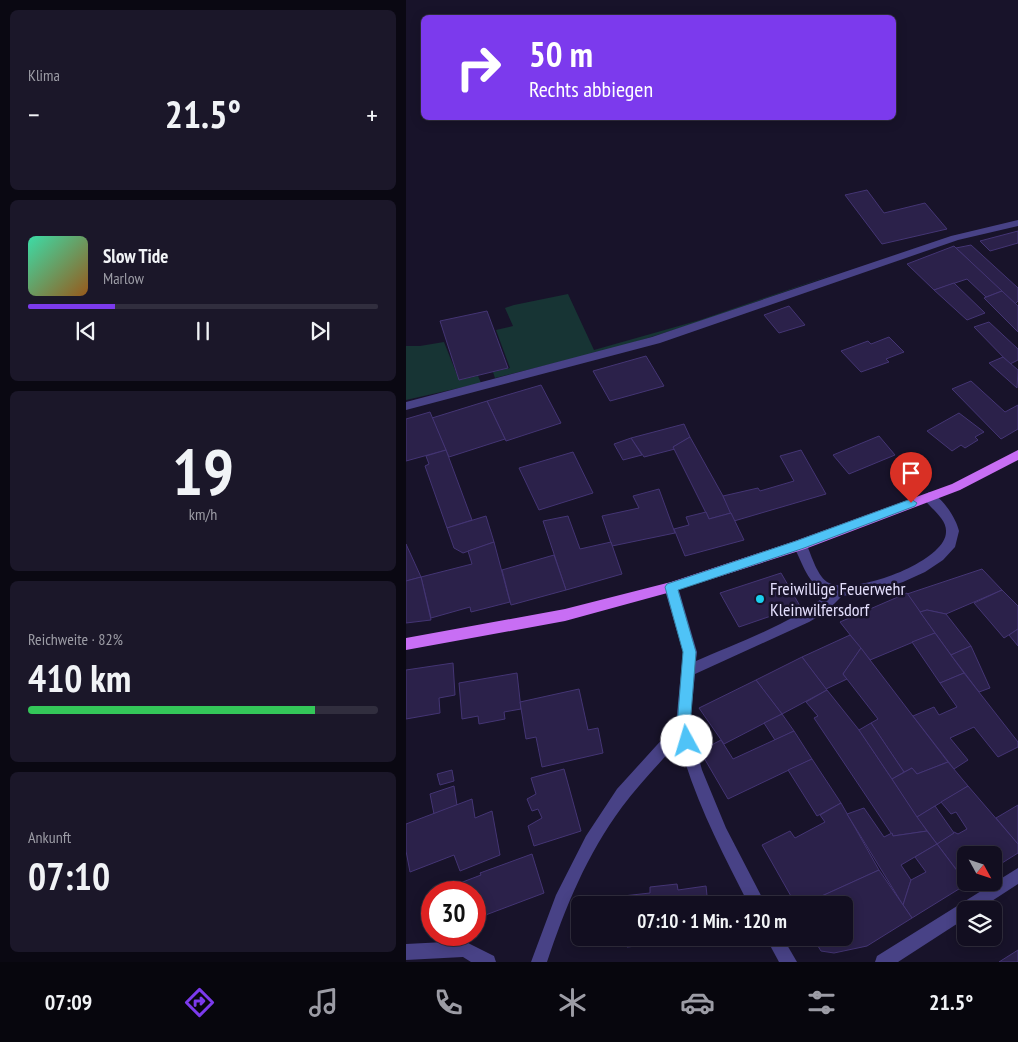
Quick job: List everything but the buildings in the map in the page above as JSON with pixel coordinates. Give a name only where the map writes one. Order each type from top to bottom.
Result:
[{"type":"main road","points":[[406,644],[565,615],[671,587],[800,544],[956,487],[1018,454]]},
{"type":"street","points":[[406,406],[648,342],[739,313],[955,238],[1018,223]]},
{"type":"street","points":[[800,544],[822,585],[837,593],[866,590],[928,564],[946,552],[952,541],[953,530],[929,497]]},
{"type":"street","points":[[671,587],[690,652],[683,726],[694,770],[720,832],[753,896]]},
{"type":"street","points":[[688,670],[804,618],[821,608],[837,593]]},
{"type":"street","points":[[539,962],[550,928],[586,848],[616,803],[683,726]]},
{"type":"street","points":[[884,962],[1018,875]]},
{"type":"street","points":[[778,946],[787,962]]},
{"type":"street","points":[[406,952],[464,949],[488,962]]},
{"type":"green space","points":[[849,269],[696,323],[619,347],[495,378],[493,372],[510,368],[496,330],[513,326],[505,308],[514,305],[568,294],[594,350],[700,320]]},
{"type":"green space","points":[[444,342],[459,380],[478,376],[481,383],[406,400],[406,346]]},
{"type":"place","name":"Freiwillige Feuerwehr Kleinwilfersdorf","points":[[760,599]]},
{"type":"route","points":[[687,741],[683,726],[690,652],[671,587],[800,544],[911,503]]}]
